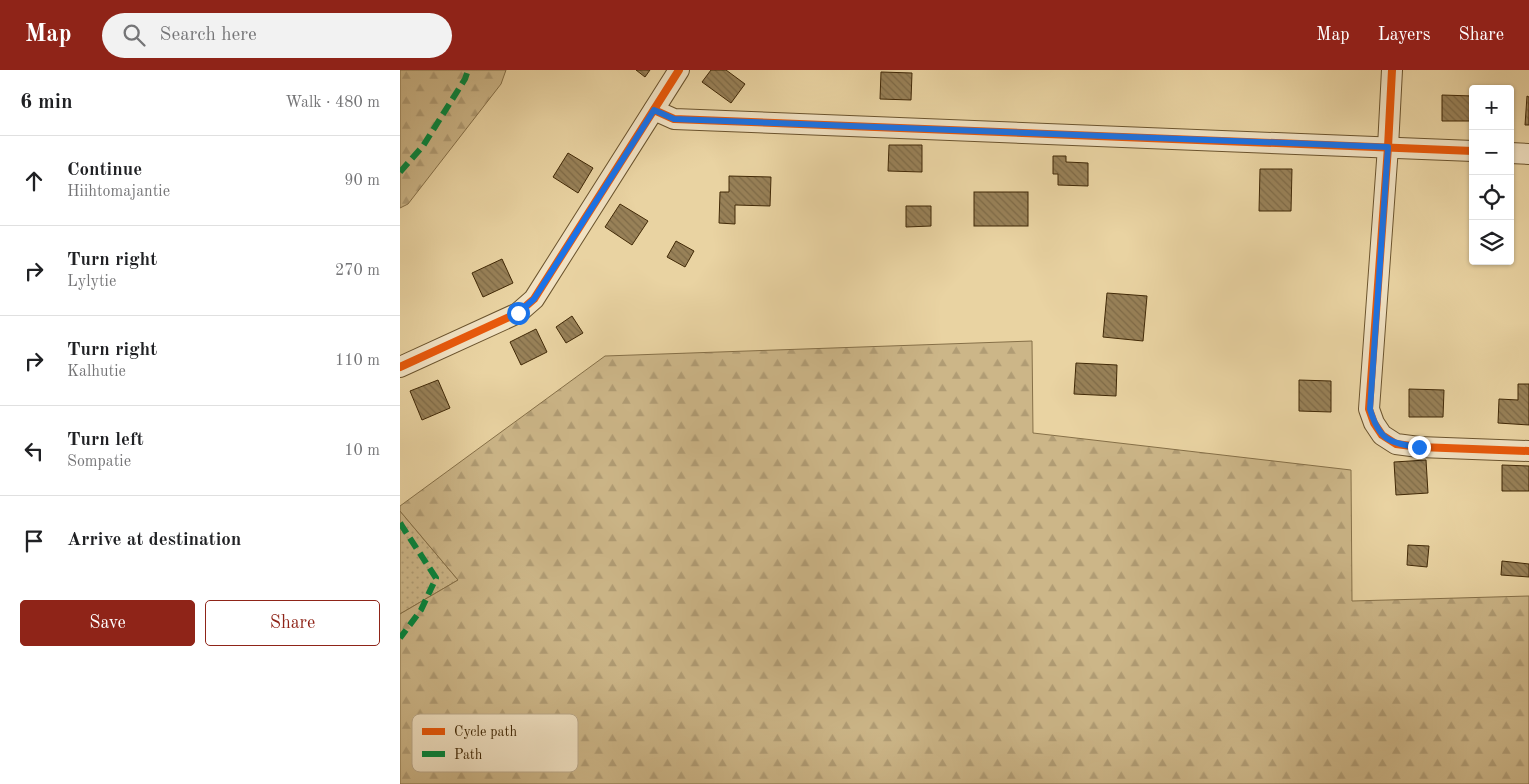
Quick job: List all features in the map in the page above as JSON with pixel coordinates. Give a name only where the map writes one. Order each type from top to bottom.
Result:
[{"type":"street","points":[[400,367],[518,313],[534,299],[679,70]]},
{"type":"street","points":[[1392,70],[1370,409],[1374,423],[1382,435],[1396,444],[1419,447],[1529,451]]},
{"type":"street","points":[[654,110],[674,119],[1469,151]]},
{"type":"street","points":[[1514,153],[1529,154]]},
{"type":"green space","points":[[400,70],[506,70],[501,84],[408,204],[400,208]]},
{"type":"green space","points":[[1032,341],[1033,433],[1351,470],[1352,601],[1529,596],[1529,784],[400,784],[400,614],[458,580],[400,511],[400,506],[605,356]]},
{"type":"green space","points":[[400,511],[458,580],[400,614]]},
{"type":"building","points":[[636,70],[650,70],[645,77]]},
{"type":"building","points":[[711,70],[726,70],[745,84],[731,103],[702,82]]},
{"type":"building","points":[[881,72],[912,73],[911,100],[880,99]]},
{"type":"building","points":[[1442,95],[1469,96],[1469,121],[1442,121]]},
{"type":"building","points":[[1527,96],[1529,97],[1529,125],[1525,125]]},
{"type":"building","points":[[889,145],[922,145],[922,172],[888,171]]},
{"type":"building","points":[[568,153],[593,168],[578,193],[553,177]]},
{"type":"building","points":[[1053,156],[1066,156],[1066,162],[1088,163],[1088,186],[1058,185],[1058,174],[1053,174]]},
{"type":"building","points":[[1260,169],[1292,169],[1291,211],[1259,211]]},
{"type":"building","points":[[729,176],[771,177],[770,206],[735,205],[735,224],[719,223],[720,192],[729,192]]},
{"type":"building","points":[[974,192],[1028,192],[1028,226],[974,226]]},
{"type":"building","points":[[620,204],[648,221],[632,245],[605,227]]},
{"type":"building","points":[[906,206],[931,206],[931,226],[906,227]]},
{"type":"building","points":[[676,241],[694,251],[685,267],[667,257]]},
{"type":"building","points":[[502,259],[513,283],[483,297],[472,273]]},
{"type":"building","points":[[1107,293],[1147,296],[1143,341],[1103,337]]},
{"type":"building","points":[[572,316],[583,333],[566,343],[556,327]]},
{"type":"building","points":[[536,329],[547,352],[521,365],[510,342]]},
{"type":"building","points":[[1076,363],[1117,365],[1116,396],[1074,394]]},
{"type":"building","points":[[438,380],[450,408],[422,420],[410,391]]},
{"type":"building","points":[[1299,380],[1331,381],[1331,412],[1299,411]]},
{"type":"building","points":[[1518,384],[1529,384],[1529,425],[1498,423],[1499,399],[1518,400]]},
{"type":"building","points":[[1409,389],[1444,390],[1443,417],[1409,417]]},
{"type":"building","points":[[1426,460],[1428,493],[1396,495],[1394,462]]},
{"type":"building","points":[[1502,465],[1529,466],[1529,491],[1502,491]]},
{"type":"building","points":[[1408,545],[1429,546],[1427,567],[1407,565]]},
{"type":"building","points":[[1502,561],[1529,564],[1529,577],[1501,575]]},
{"type":"marked path","points":[[400,172],[423,146],[465,79],[468,70]]},
{"type":"marked path","points":[[400,523],[436,578],[421,610],[400,638]]},
{"type":"cycle path","points":[[400,367],[518,313],[534,299],[679,70]]},
{"type":"cycle path","points":[[1392,70],[1369,409],[1374,423],[1382,435],[1396,444],[1419,447],[1529,451]]},
{"type":"cycle path","points":[[654,110],[674,119],[1469,151]]},
{"type":"route","points":[[518,313],[534,299],[654,110],[674,119],[1388,147],[1370,409],[1374,423],[1382,435],[1396,444],[1419,447]]}]
